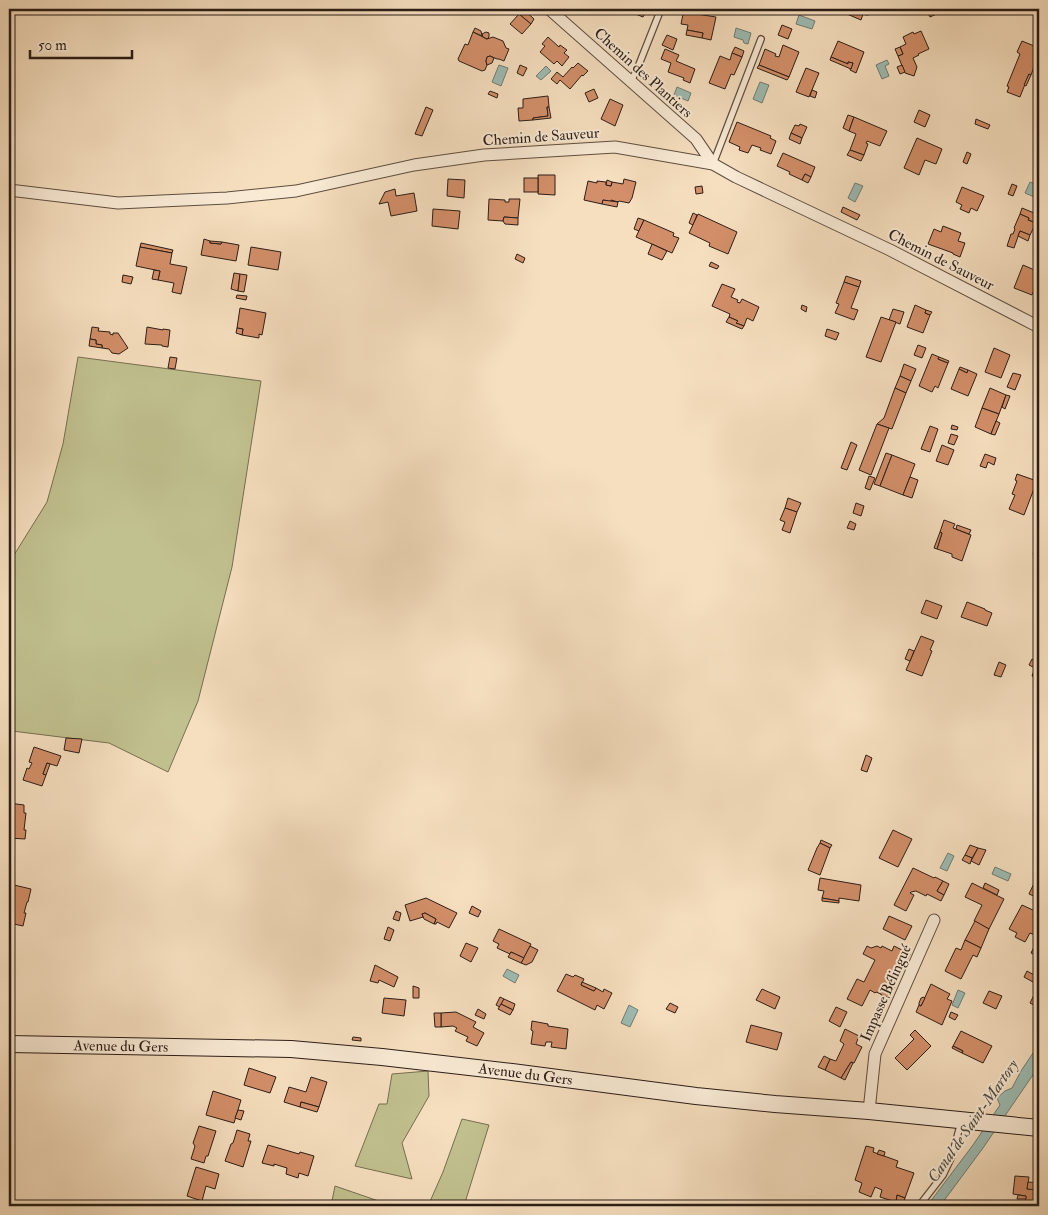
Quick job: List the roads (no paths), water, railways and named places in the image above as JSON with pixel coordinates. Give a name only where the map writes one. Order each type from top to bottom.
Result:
[{"type":"main road","name":"Avenue du Gers","points":[[9,1044],[291,1049],[512,1072],[696,1096],[1039,1128]]},
{"type":"street","name":"Chemin des Plantiers","points":[[549,9],[696,140],[713,164]]},
{"type":"street","name":"Chemin de Sauveur","points":[[9,190],[118,203],[227,198],[296,191],[414,165],[484,155],[615,146],[713,164],[736,177],[890,250],[1039,327]]},
{"type":"street","name":"Impasse Bélingué","points":[[869,1111],[876,1054],[934,920]]},
{"type":"lane","points":[[630,82],[636,72],[661,9]]},
{"type":"lane","points":[[713,164],[762,39]]},
{"type":"lane","points":[[919,1206],[943,1175],[952,1156],[962,1120]]},
{"type":"water","points":[[799,15],[815,21],[812,29],[796,24]]},
{"type":"water","points":[[736,28],[751,33],[748,44],[734,37]]},
{"type":"water","points":[[887,60],[889,64],[885,66],[889,76],[882,79],[876,65]]},
{"type":"water","points":[[499,65],[508,68],[501,86],[492,82]]},
{"type":"water","points":[[546,66],[551,71],[541,80],[536,76]]},
{"type":"water","points":[[760,82],[769,85],[762,103],[753,99]]},
{"type":"water","points":[[677,87],[691,93],[688,101],[674,95]]},
{"type":"water","points":[[1030,182],[1039,186],[1039,199],[1025,193]]},
{"type":"water","points":[[855,183],[863,186],[855,202],[848,198]]},
{"type":"water","points":[[948,853],[954,856],[947,871],[940,868]]},
{"type":"water","points":[[995,867],[1011,874],[1008,881],[992,874]]},
{"type":"water","points":[[507,969],[519,975],[515,983],[503,976]]},
{"type":"water","points":[[958,990],[965,993],[958,1008],[952,1005]]},
{"type":"water","points":[[629,1005],[638,1010],[630,1027],[621,1023]]},
{"type":"water","points":[[1039,1044],[1039,1066],[983,1148],[940,1206],[927,1206],[973,1145],[1000,1105],[997,1098],[1012,1088]]},
{"type":"water label","name":"Canal de Saint-Martory","points":[[973,1121]]}]
